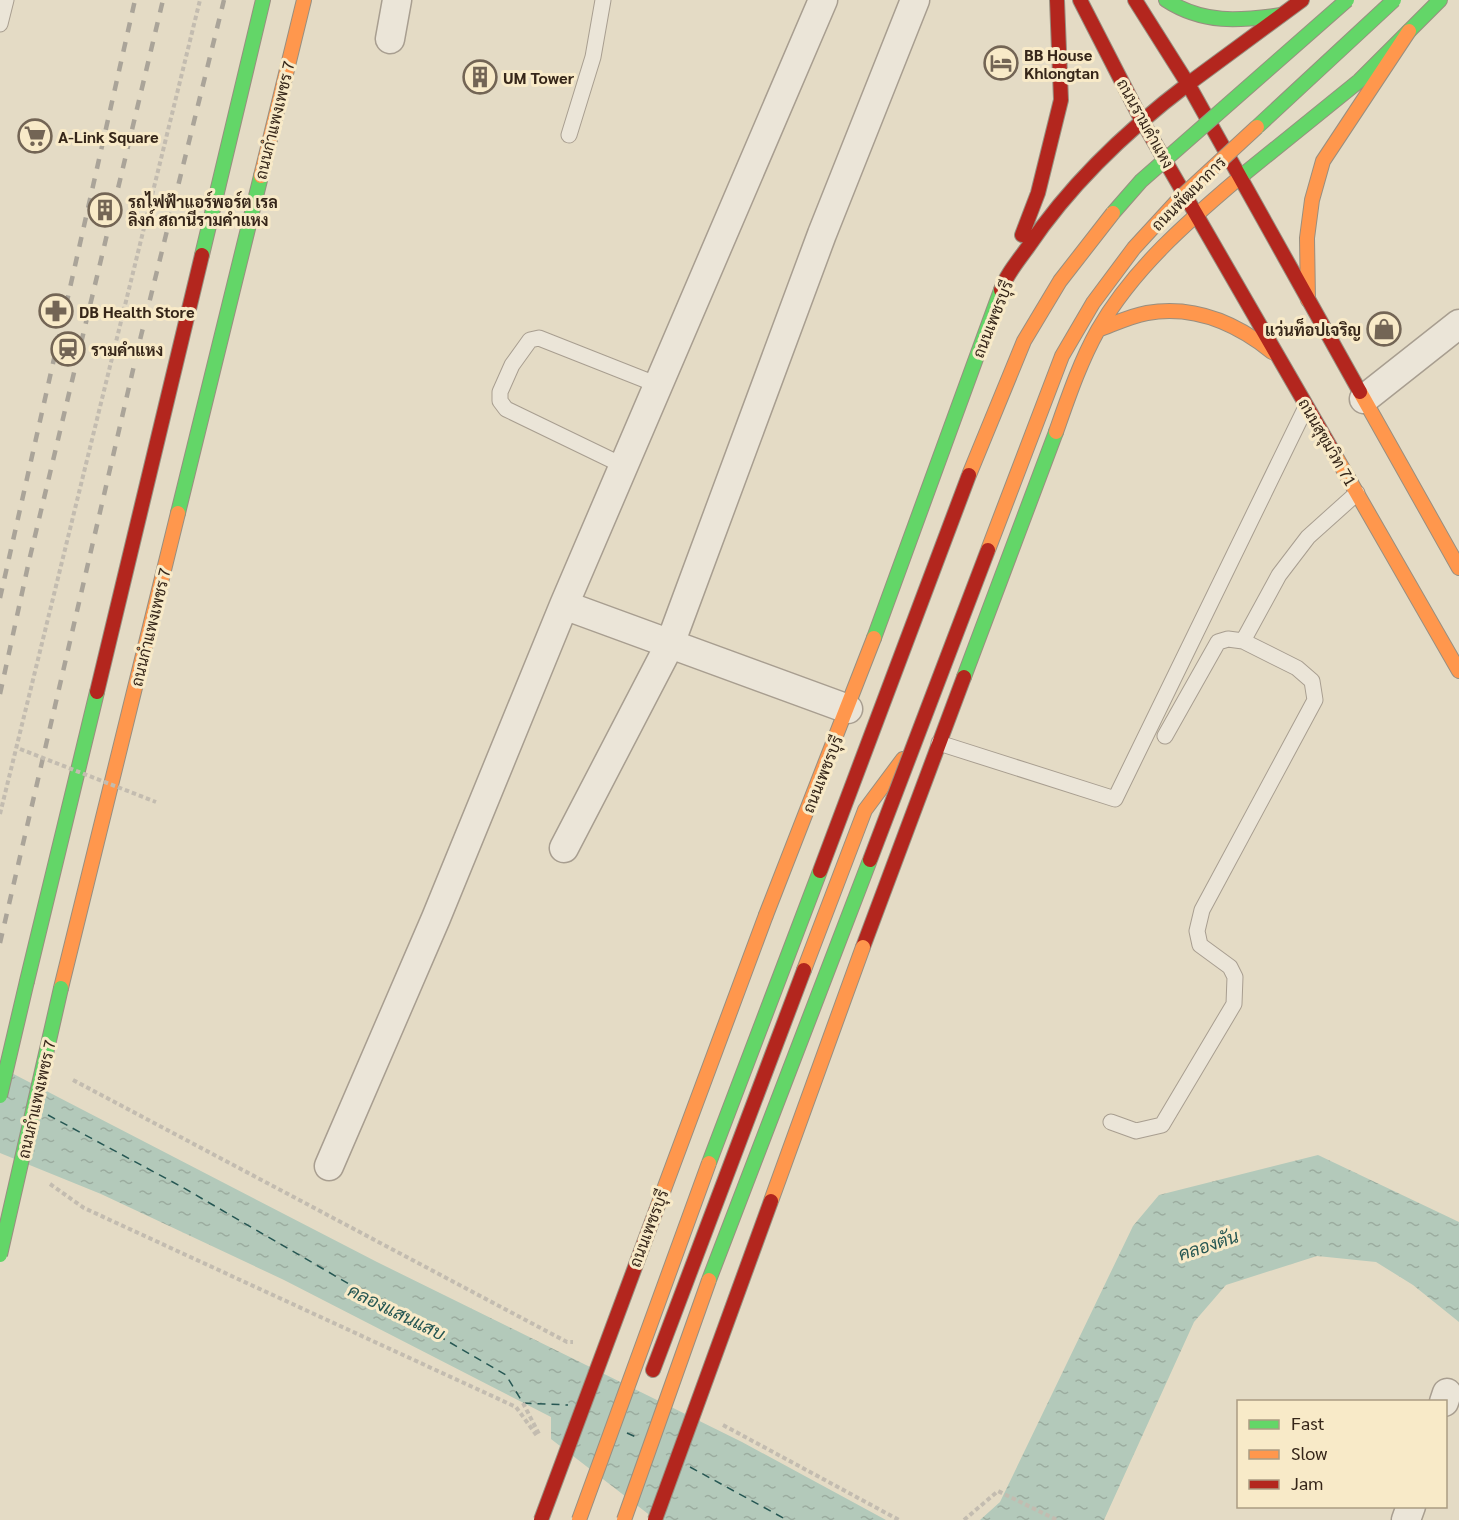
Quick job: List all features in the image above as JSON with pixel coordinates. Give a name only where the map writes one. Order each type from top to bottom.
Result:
[{"type":"main road","points":[[0,1096],[263,0]]},
{"type":"main road","name":"ถนนกำแพงเพชร 7","points":[[0,1255],[61,988],[304,0]]},
{"type":"main road","points":[[1004,285],[1038,193],[1061,100],[1057,0]]},
{"type":"main road","name":"ถนนรามคำแหง","points":[[1080,0],[1142,119],[1197,213]]},
{"type":"main road","points":[[1135,0],[1188,84],[1458,564]]},
{"type":"main road","points":[[1166,0],[1201,16],[1231,22],[1286,14]]},
{"type":"main road","points":[[1188,84],[1302,0]]},
{"type":"main road","name":"ถนนเพชรบุรี","points":[[579,1520],[663,1284],[994,410],[1036,321],[1059,281],[1099,229],[1142,181],[1347,0]]},
{"type":"main road","name":"ถนนพัฒนาการ","points":[[624,1520],[698,1310],[1062,356],[1093,303],[1134,248],[1179,199],[1394,0]]},
{"type":"main road","name":"ถนนพัฒนาการ","points":[[1239,178],[1359,81],[1440,0]]},
{"type":"main road","points":[[1308,300],[1307,238],[1312,200],[1323,161],[1409,31]]},
{"type":"main road","name":"ถนนเพชรบุรี","points":[[541,1520],[766,915],[851,728],[1004,285],[1046,220],[1088,170],[1142,119],[1188,84]]},
{"type":"main road","points":[[655,1520],[863,947],[1071,391],[1098,330],[1131,282],[1197,213],[1239,178]]},
{"type":"main road","name":"ถนนสุขุมวิท 71","points":[[1197,213],[1459,671]]},
{"type":"main road","points":[[1098,330],[1146,313],[1188,311],[1244,330],[1280,358]]},
{"type":"main road","points":[[652,1370],[866,810],[963,678]]},
{"type":"main road","points":[[851,728],[866,810]]},
{"type":"street","points":[[390,39],[397,0]]},
{"type":"street","points":[[329,1166],[436,918],[564,605],[823,0]]},
{"type":"street","points":[[564,848],[670,644],[822,234],[915,0]]},
{"type":"street","points":[[1364,399],[1459,324]]},
{"type":"street","points":[[564,605],[670,644],[851,728]]},
{"type":"lane","points":[[0,24],[6,0]]},
{"type":"lane","points":[[569,135],[593,57],[603,0]]},
{"type":"lane","points":[[624,466],[506,409],[500,400],[500,392],[512,365],[530,340],[539,338],[658,385]]},
{"type":"lane","points":[[939,743],[1115,799],[1307,404]]},
{"type":"lane","points":[[1243,641],[1279,575],[1308,537],[1357,493]]},
{"type":"lane","points":[[1111,1122],[1136,1131],[1162,1125],[1234,1004],[1235,976],[1230,968],[1200,945],[1197,931],[1202,910],[1315,700],[1312,681],[1297,668],[1243,641],[1228,639],[1218,642],[1165,736]]},
{"type":"path","points":[[0,814],[200,0]]},
{"type":"path","points":[[20,749],[156,802]]},
{"type":"path","points":[[69,1078],[567,1342],[577,1342]]},
{"type":"path","points":[[47,1181],[84,1208],[516,1407],[540,1440]]},
{"type":"path","points":[[730,1429],[899,1520]]},
{"type":"path","points":[[964,1520],[998,1491],[1057,1520]]},
{"type":"water","name":"คลองแสนแสบ","points":[[0,1067],[377,1262],[742,1442],[886,1520],[656,1520],[551,1439],[551,1417],[284,1280],[101,1194],[0,1153]]},
{"type":"water","name":"คลองตัน","points":[[1318,1155],[1459,1222],[1459,1322],[1413,1285],[1376,1262],[1317,1256],[1226,1285],[1194,1322],[1104,1520],[980,1520],[1000,1502],[1133,1226],[1159,1195]]},
{"type":"ferry route","points":[[48,1115],[182,1187],[506,1375],[523,1403],[568,1405]]},
{"type":"ferry route","points":[[627,1433],[636,1437]]},
{"type":"ferry route","points":[[690,1467],[787,1520]]},
{"type":"railway","points":[[0,598],[135,0]]},
{"type":"railway","points":[[0,694],[29,561],[163,0]]},
{"type":"railway","points":[[0,943],[139,344],[224,0]]},
{"type":"traffic: fast","points":[[202,255],[263,0]]},
{"type":"traffic: fast","points":[[1166,0],[1194,13],[1222,19],[1251,19],[1281,15]]},
{"type":"traffic: fast","points":[[1113,213],[1141,181],[1347,0]]},
{"type":"traffic: fast","points":[[1257,127],[1394,0]]},
{"type":"traffic: fast","points":[[1239,178],[1359,81],[1440,0]]},
{"type":"traffic: fast","points":[[178,513],[261,176]]},
{"type":"traffic: fast","points":[[874,638],[1001,290]]},
{"type":"traffic: fast","points":[[964,677],[1056,432]]},
{"type":"traffic: fast","points":[[27,981],[97,692]]},
{"type":"traffic: fast","points":[[709,1280],[870,860]]},
{"type":"traffic: fast","points":[[709,1163],[820,871]]},
{"type":"traffic: fast","points":[[0,1096],[27,981]]},
{"type":"traffic: fast","points":[[0,1255],[61,988]]},
{"type":"traffic: slow","points":[[261,176],[304,0]]},
{"type":"traffic: slow","points":[[1308,300],[1307,238],[1312,200],[1323,161],[1409,31]]},
{"type":"traffic: slow","points":[[988,550],[1062,356],[1093,303],[1134,248],[1179,199],[1257,127]]},
{"type":"traffic: slow","points":[[1056,432],[1075,380],[1098,330],[1127,287],[1162,248],[1239,178]]},
{"type":"traffic: slow","points":[[969,475],[1024,341],[1060,281],[1113,213]]},
{"type":"traffic: slow","points":[[1098,330],[1147,313],[1164,311],[1198,314],[1229,325],[1272,352]]},
{"type":"traffic: slow","points":[[1360,392],[1459,568]]},
{"type":"traffic: slow","points":[[1335,455],[1459,671]]},
{"type":"traffic: slow","points":[[61,988],[178,513]]},
{"type":"traffic: slow","points":[[766,915],[874,638]]},
{"type":"traffic: slow","points":[[804,970],[865,810],[903,759]]},
{"type":"traffic: slow","points":[[657,1208],[766,915]]},
{"type":"traffic: slow","points":[[771,1201],[863,947]]},
{"type":"traffic: slow","points":[[579,1520],[709,1163]]},
{"type":"traffic: slow","points":[[624,1520],[709,1280]]},
{"type":"traffic: jam","points":[[1022,235],[1038,193],[1061,100],[1057,0]]},
{"type":"traffic: jam","points":[[1080,0],[1141,119],[1335,455]]},
{"type":"traffic: jam","points":[[1135,0],[1188,84],[1360,392]]},
{"type":"traffic: jam","points":[[1188,84],[1302,0]]},
{"type":"traffic: jam","points":[[1001,290],[1013,268],[1062,201],[1081,180],[1121,139],[1188,84]]},
{"type":"traffic: jam","points":[[97,692],[202,255]]},
{"type":"traffic: jam","points":[[820,871],[969,475]]},
{"type":"traffic: jam","points":[[870,860],[988,550]]},
{"type":"traffic: jam","points":[[863,947],[964,677]]},
{"type":"traffic: jam","points":[[653,1370],[804,970]]},
{"type":"traffic: jam","points":[[655,1520],[771,1201]]},
{"type":"traffic: jam","points":[[541,1520],[657,1208]]},
{"type":"place","name":"BB House Khlongtan","points":[[1001,63]]},
{"type":"place","name":"UM Tower","points":[[480,77]]},
{"type":"place","name":"A-Link Square","points":[[35,136]]},
{"type":"place","name":"รถไฟฟ้าแอร์พอร์ต เรล ลิงก์ สถานีรามคำแหง","points":[[105,210]]},
{"type":"place","name":"DB Health Store","points":[[56,311]]},
{"type":"place","name":"แว่นท็อปเจริญ","points":[[1384,329]]},
{"type":"place","name":"รามคำแหง","points":[[68,349]]}]
